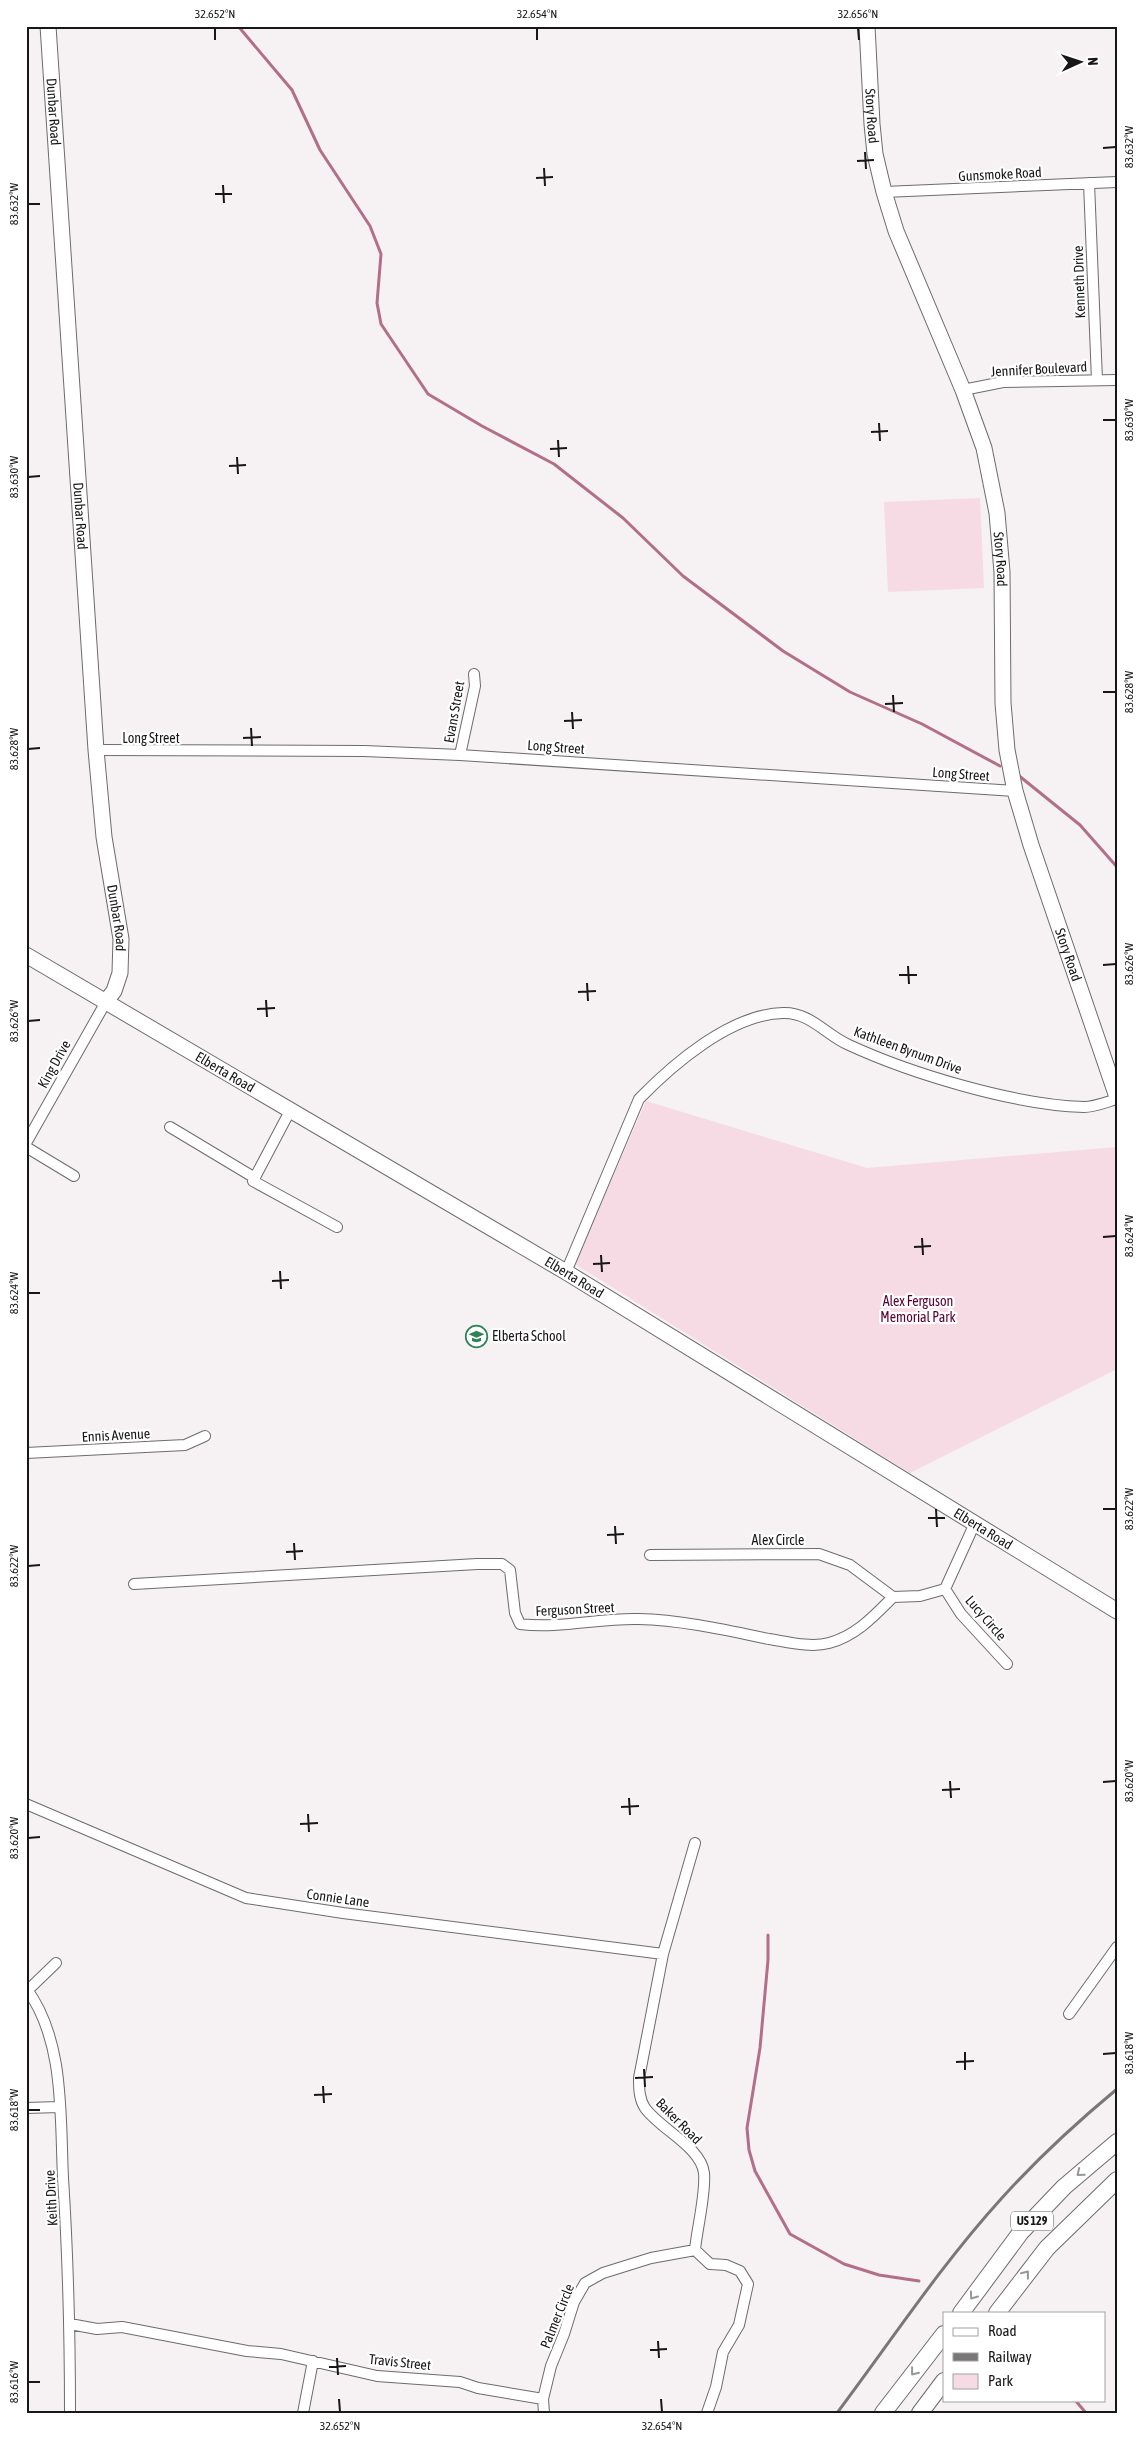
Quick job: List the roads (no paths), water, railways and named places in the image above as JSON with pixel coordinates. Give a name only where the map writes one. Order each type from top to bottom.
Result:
[{"type":"main road","name":"US 129","points":[[962,2312],[1021,2232],[1064,2187],[1117,2142]]},
{"type":"main road","name":"US 129","points":[[997,2312],[1047,2248],[1117,2180]]},
{"type":"main road","points":[[883,2413],[943,2335]]},
{"type":"main road","points":[[920,2413],[943,2382]]},
{"type":"street","name":"Dunbar Road","points":[[48,26],[96,750],[104,837],[121,939],[120,973],[114,991],[107,1000]]},
{"type":"street","name":"Story Road","points":[[867,26],[875,154],[884,192],[912,270],[963,390],[984,448],[997,513],[1002,572],[1003,703],[1007,750],[1015,791],[1031,846],[1117,1098]]},
{"type":"street","name":"Gunsmoke Road","points":[[884,192],[1117,182]]},
{"type":"street","name":"Kenneth Drive","points":[[1089,183],[1097,380]]},
{"type":"street","name":"Jennifer Boulevard","points":[[963,390],[1002,382],[1117,380]]},
{"type":"street","name":"Evans Street","points":[[460,755],[474,694],[474,674]]},
{"type":"street","name":"Long Street","points":[[96,750],[364,751],[460,755],[1015,791]]},
{"type":"street","name":"Elberta Road","points":[[26,955],[107,1000],[566,1272],[1117,1611]]},
{"type":"street","name":"King Drive","points":[[26,1143],[107,1000]]},
{"type":"street","name":"Kathleen Bynum Drive","points":[[566,1272],[639,1099],[653,1085],[711,1039],[747,1020],[781,1013],[806,1016],[848,1045],[899,1064],[992,1092],[1085,1107],[1117,1098]]},
{"type":"street","points":[[291,1109],[253,1181],[338,1227]]},
{"type":"street","points":[[170,1128],[255,1178]]},
{"type":"street","points":[[26,1147],[74,1176]]},
{"type":"street","name":"Ennis Avenue","points":[[26,1453],[185,1445],[205,1436]]},
{"type":"street","points":[[893,1597],[920,1596],[945,1588],[975,1523]]},
{"type":"street","name":"Alex Circle","points":[[650,1555],[820,1554],[850,1565],[893,1597]]},
{"type":"street","name":"Ferguson Street","points":[[134,1584],[502,1564],[510,1570],[515,1614],[520,1624],[557,1624],[638,1619],[681,1623],[805,1644],[828,1643],[846,1637],[859,1629],[893,1597]]},
{"type":"street","name":"Lucy Circle","points":[[945,1588],[961,1614],[1007,1664]]},
{"type":"street","name":"Connie Lane","points":[[26,1804],[246,1898],[362,1916],[662,1954]]},
{"type":"street","name":"Baker Road","points":[[694,1843],[662,1954],[639,2078],[640,2094],[645,2107],[658,2122],[682,2142],[699,2160],[704,2173],[695,2250]]},
{"type":"street","points":[[1069,2014],[1117,1947]]},
{"type":"street","points":[[27,1989],[56,1963]]},
{"type":"street","name":"Keith Drive","points":[[27,1989],[47,2027],[53,2051],[59,2107],[70,2324],[70,2413]]},
{"type":"street","points":[[26,2108],[59,2107]]},
{"type":"street","points":[[695,2250],[710,2264],[726,2265],[740,2272],[748,2284],[739,2325],[723,2352],[716,2387],[707,2413]]},
{"type":"street","name":"Palmer Circle","points":[[544,2413],[543,2399],[551,2366],[574,2302],[585,2284],[603,2273],[651,2258],[695,2250]]},
{"type":"street","name":"Travis Street","points":[[70,2324],[97,2329],[122,2327],[247,2351],[281,2354],[377,2376],[460,2382],[478,2388],[543,2399]]},
{"type":"street","points":[[303,2413],[313,2361]]},
{"type":"waterway","points":[[238,26],[292,90],[320,150],[370,226],[381,254],[377,303],[381,324],[428,394],[482,426],[554,464],[623,518],[683,576],[783,651],[850,692],[922,724],[1000,766]]},
{"type":"waterway","points":[[1018,775],[1080,825],[1117,867]]},
{"type":"waterway","points":[[768,1935],[768,1960],[760,2048],[747,2128],[749,2150],[755,2171],[790,2234],[844,2264],[879,2275],[919,2281]]},
{"type":"waterway","points":[[1077,2402],[1086,2413]]},
{"type":"railway","points":[[837,2413],[937,2277],[979,2224],[1043,2156],[1117,2089]]},
{"type":"place","name":"Elberta School","points":[[476,1336]]},
{"type":"park label","name":"Alex Ferguson Memorial Park","points":[[918,1309]]}]
